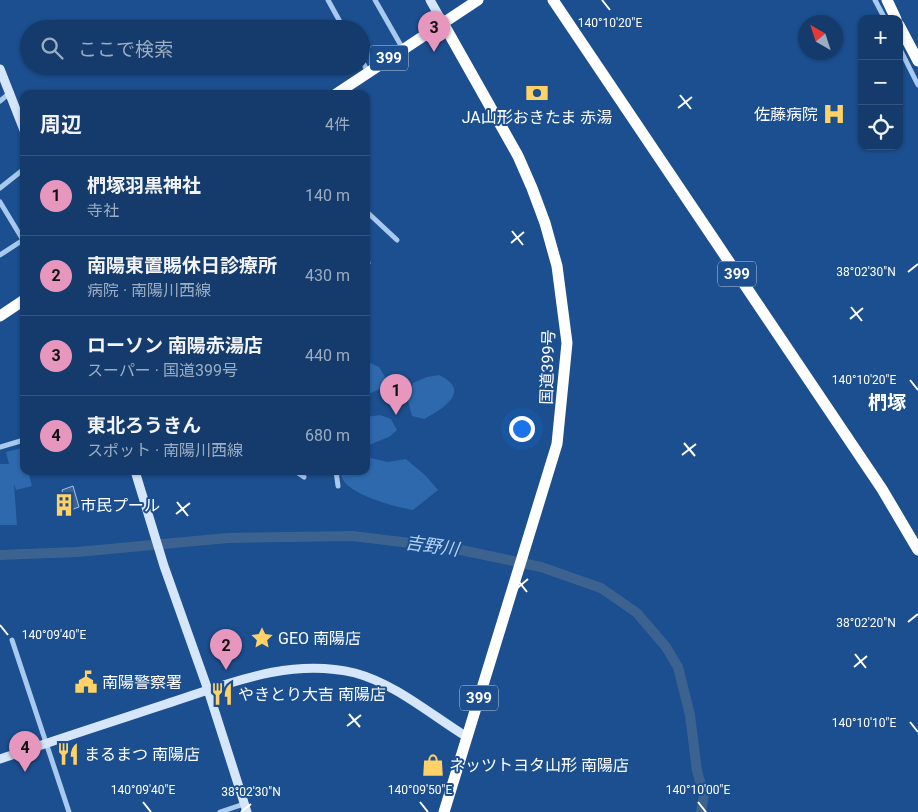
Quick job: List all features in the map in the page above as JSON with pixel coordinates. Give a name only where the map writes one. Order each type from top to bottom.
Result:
[{"type":"highway","name":"399","points":[[370,71],[478,0]]},
{"type":"highway","name":"399","points":[[553,0],[882,489],[918,550]]},
{"type":"highway","points":[[887,0],[894,15]]},
{"type":"highway","name":"国道399号","points":[[443,23],[525,172],[545,223],[561,289],[567,343],[557,444],[444,812]]},
{"type":"highway","points":[[903,32],[918,61]]},
{"type":"highway","name":"399","points":[[342,90],[364,75]]},
{"type":"highway","points":[[0,316],[20,303]]},
{"type":"main road","points":[[430,0],[443,23]]},
{"type":"main road","points":[[0,69],[11,92],[20,118]]},
{"type":"main road","points":[[135,475],[246,808]]},
{"type":"main road","points":[[0,758],[272,671],[305,668],[342,670],[370,678],[385,685],[467,737]]},
{"type":"street","points":[[328,0],[339,20]]},
{"type":"street","points":[[375,0],[403,49]]},
{"type":"street","points":[[876,0],[883,15]]},
{"type":"street","points":[[903,55],[918,85]]},
{"type":"street","points":[[0,101],[11,92]]},
{"type":"street","points":[[0,188],[20,172]]},
{"type":"street","points":[[0,202],[20,235]]},
{"type":"street","points":[[370,215],[397,240]]},
{"type":"street","points":[[0,255],[20,242]]},
{"type":"street","points":[[0,447],[20,441]]},
{"type":"street","points":[[337,475],[338,486]]},
{"type":"street","points":[[12,640],[69,812]]},
{"type":"street","points":[[220,812],[246,808]]},
{"type":"shaded area","points":[[370,363],[379,367],[385,377],[380,389],[370,393]]},
{"type":"shaded area","points":[[439,375],[449,381],[453,387],[454,393],[451,399],[439,410],[424,419],[412,416],[408,401],[413,383],[427,377]]},
{"type":"shaded area","points":[[380,415],[391,419],[397,430],[389,437],[370,444],[370,416]]},
{"type":"shaded area","points":[[20,448],[20,475],[29,475],[32,486],[16,490],[14,484],[17,525],[0,525],[0,464],[9,464],[6,452]]},
{"type":"shaded area","points":[[370,458],[388,462],[406,459],[426,476],[438,490],[413,510],[370,498],[349,486],[342,475],[370,475]]},
{"type":"shaded area","points":[[73,486],[79,507],[68,511],[62,490]]},
{"type":"waterway","name":"吉野川","points":[[0,555],[77,552],[228,538],[352,536],[452,548],[541,567],[601,588],[637,613],[666,647],[678,667],[690,715],[697,771],[704,795],[701,812]]},
{"type":"place","name":"ローソン 南陽赤湯店","points":[[434,52]]},
{"type":"place","name":"JA山形おきたま 赤湯","points":[[537,93]]},
{"type":"place","name":"佐藤病院","points":[[834,114]]},
{"type":"place","name":"椚塚羽黒神社","points":[[396,415]]},
{"type":"place","name":"市民プール","points":[[64,505]]},
{"type":"place","name":"GEO 南陽店","points":[[262,638]]},
{"type":"place","name":"南陽東置賜休日診療所","points":[[226,670]]},
{"type":"place","name":"南陽警察署","points":[[86,682]]},
{"type":"place","name":"やきとり大吉 南陽店","points":[[222,694]]},
{"type":"place","name":"まるまつ 南陽店","points":[[68,754]]},
{"type":"place","name":"ネッツトヨタ山形 南陽店","points":[[433,765]]},
{"type":"place","name":"東北ろうきん","points":[[25,772]]},
{"type":"district","name":"椚塚","points":[[887,402]]}]
